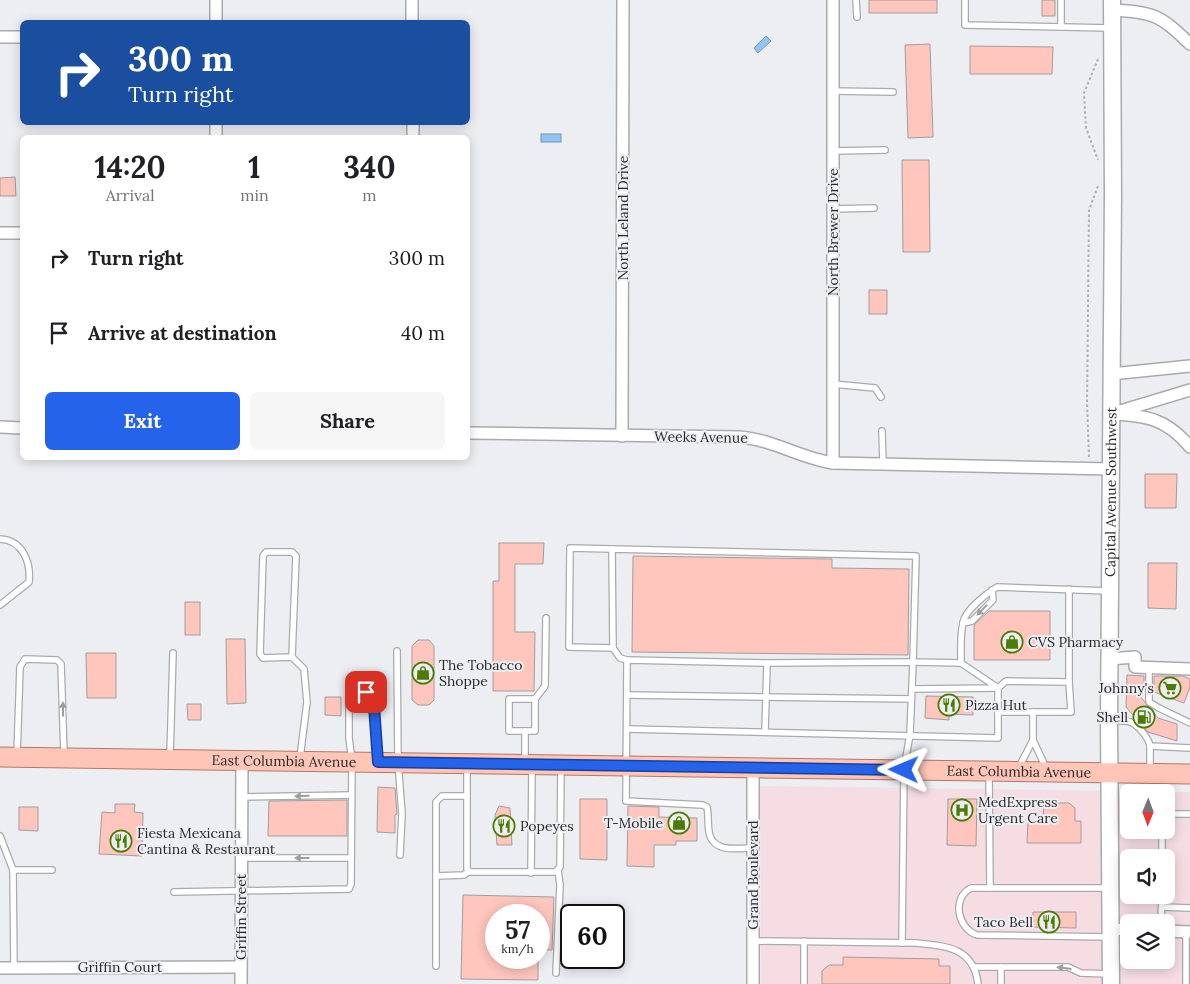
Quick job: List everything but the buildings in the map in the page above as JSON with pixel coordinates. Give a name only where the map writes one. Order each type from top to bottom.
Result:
[{"type":"main road","name":"Capital Avenue Southwest","points":[[1111,979],[1108,773],[1112,5]]},
{"type":"main road","name":"East Columbia Avenue","points":[[9,757],[626,766],[753,766],[1190,774]]},
{"type":"street","points":[[216,0],[216,20]]},
{"type":"street","points":[[412,0],[412,20]]},
{"type":"street","name":"North Leland Drive","points":[[622,436],[623,0]]},
{"type":"street","name":"North Brewer Drive","points":[[833,0],[833,464]]},
{"type":"street","points":[[1112,5],[1154,14],[1167,22],[1190,44]]},
{"type":"street","points":[[0,37],[20,38]]},
{"type":"street","points":[[0,233],[20,233]]},
{"type":"street","points":[[1111,374],[1190,366]]},
{"type":"street","points":[[1111,414],[1190,390]]},
{"type":"street","points":[[1111,414],[1139,415],[1161,422],[1180,435],[1190,446]]},
{"type":"street","points":[[0,427],[20,428]]},
{"type":"street","name":"Weeks Avenue","points":[[470,433],[756,438],[812,460],[833,464],[1110,468]]},
{"type":"street","points":[[1109,659],[1135,657],[1136,666],[1190,670]]},
{"type":"street","name":"Griffin Street","points":[[241,984],[242,759]]},
{"type":"street","name":"Grand Boulevard","points":[[753,766],[753,984]]},
{"type":"street","points":[[1175,931],[1188,932]]},
{"type":"street","points":[[1111,933],[1120,932]]},
{"type":"street","name":"Griffin Court","points":[[0,968],[241,966]]},
{"type":"lane","points":[[856,0],[857,17]]},
{"type":"lane","points":[[965,0],[965,25],[1112,28]]},
{"type":"lane","points":[[1061,0],[1061,27]]},
{"type":"lane","points":[[833,91],[893,92]]},
{"type":"lane","points":[[833,151],[885,150]]},
{"type":"lane","points":[[833,209],[874,208]]},
{"type":"lane","points":[[833,384],[875,388],[881,397]]},
{"type":"lane","points":[[882,431],[883,464]]},
{"type":"lane","points":[[0,539],[16,544],[24,554],[30,568],[29,582],[0,605]]},
{"type":"lane","points":[[613,648],[569,647],[570,548],[916,556],[910,734],[904,770],[902,943]]},
{"type":"lane","points":[[612,548],[613,648],[620,658],[627,660],[767,663],[961,662],[998,688]]},
{"type":"lane","points":[[292,657],[296,556],[292,552],[266,552],[263,556],[260,654],[263,658],[292,657],[304,669],[307,702],[300,760]]},
{"type":"lane","points":[[961,662],[963,623],[975,605],[997,587],[1109,591]]},
{"type":"lane","points":[[998,712],[1071,712],[1069,682],[1069,589]]},
{"type":"lane","points":[[535,699],[509,699],[509,731],[535,731],[535,699],[545,686],[546,618]]},
{"type":"lane","points":[[397,651],[398,762],[402,814],[400,855]]},
{"type":"lane","points":[[170,758],[173,653]]},
{"type":"lane","points":[[9,757],[20,667],[25,659],[57,660],[63,668],[64,757]]},
{"type":"lane","points":[[627,660],[626,802],[703,805],[707,807],[710,836],[714,843],[720,847],[753,848]]},
{"type":"lane","points":[[765,731],[767,663]]},
{"type":"lane","points":[[1150,667],[1149,702],[1190,723]]},
{"type":"lane","points":[[912,689],[998,688],[1006,681],[1069,682]]},
{"type":"lane","points":[[627,728],[910,734],[998,738],[998,688]]},
{"type":"lane","points":[[174,892],[349,889],[352,761],[349,738],[349,697],[355,691],[362,690],[371,697],[374,706],[378,762]]},
{"type":"lane","points":[[627,695],[911,699]]},
{"type":"lane","points":[[1033,712],[1034,740],[1048,772]]},
{"type":"lane","points":[[1109,721],[1130,722],[1149,741],[1150,774]]},
{"type":"lane","points":[[525,731],[528,764],[531,873]]},
{"type":"lane","points":[[1016,772],[1034,740]]},
{"type":"lane","points":[[1150,746],[1190,748]]},
{"type":"lane","points":[[467,763],[468,872]]},
{"type":"lane","points":[[556,973],[562,764]]},
{"type":"lane","points":[[989,771],[990,888]]},
{"type":"lane","points":[[242,797],[351,795]]},
{"type":"lane","points":[[436,966],[436,802],[442,796],[467,796]]},
{"type":"lane","points":[[1175,814],[1190,814]]},
{"type":"lane","points":[[0,836],[13,870],[14,968]]},
{"type":"lane","points":[[241,858],[350,858]]},
{"type":"lane","points":[[13,870],[52,870]]},
{"type":"lane","points":[[436,876],[464,875],[468,872],[531,873],[554,872],[558,870]]},
{"type":"lane","points":[[1110,888],[971,888],[962,897],[960,921],[971,933],[977,935],[1111,933]]},
{"type":"lane","points":[[1162,904],[1162,914]]},
{"type":"lane","points":[[1162,908],[1190,908]]},
{"type":"lane","points":[[1186,984],[1188,932]]},
{"type":"lane","points":[[753,941],[902,943],[940,946],[962,954],[972,962],[975,967],[978,984]]},
{"type":"lane","points":[[804,941],[804,984]]},
{"type":"lane","points":[[975,967],[1068,967],[1111,979]]},
{"type":"lane","points":[[1001,967],[1001,984]]},
{"type":"path","points":[[1091,77],[1084,93],[1086,128],[1100,165]]},
{"type":"path","points":[[1089,457],[1086,402],[1089,210],[1100,180]]},
{"type":"shaded area","points":[[760,786],[1120,791],[1120,839],[1175,839],[1175,792],[1190,792],[1190,984],[761,984]]},
{"type":"water","points":[[766,36],[771,41],[758,53],[754,48]]},
{"type":"water","points":[[541,134],[561,134],[561,142],[541,142]]},
{"type":"place","name":"CVS Pharmacy","points":[[1012,642]]},
{"type":"place","name":"The Tobacco Shoppe","points":[[423,673]]},
{"type":"place","name":"Johnny's","points":[[1170,688]]},
{"type":"place","name":"Pizza Hut","points":[[949,705]]},
{"type":"place","name":"Shell","points":[[1144,717]]},
{"type":"place","name":"MedExpress Urgent Care","points":[[962,810]]},
{"type":"place","name":"T-Mobile","points":[[679,823]]},
{"type":"place","name":"Popeyes","points":[[504,826]]},
{"type":"place","name":"Fiesta Mexicana Cantina & Restaurant","points":[[121,841]]},
{"type":"place","name":"Taco Bell","points":[[1049,922]]},
{"type":"route","points":[[366,692],[371,697],[374,706],[378,762],[753,766],[904,770]]}]
